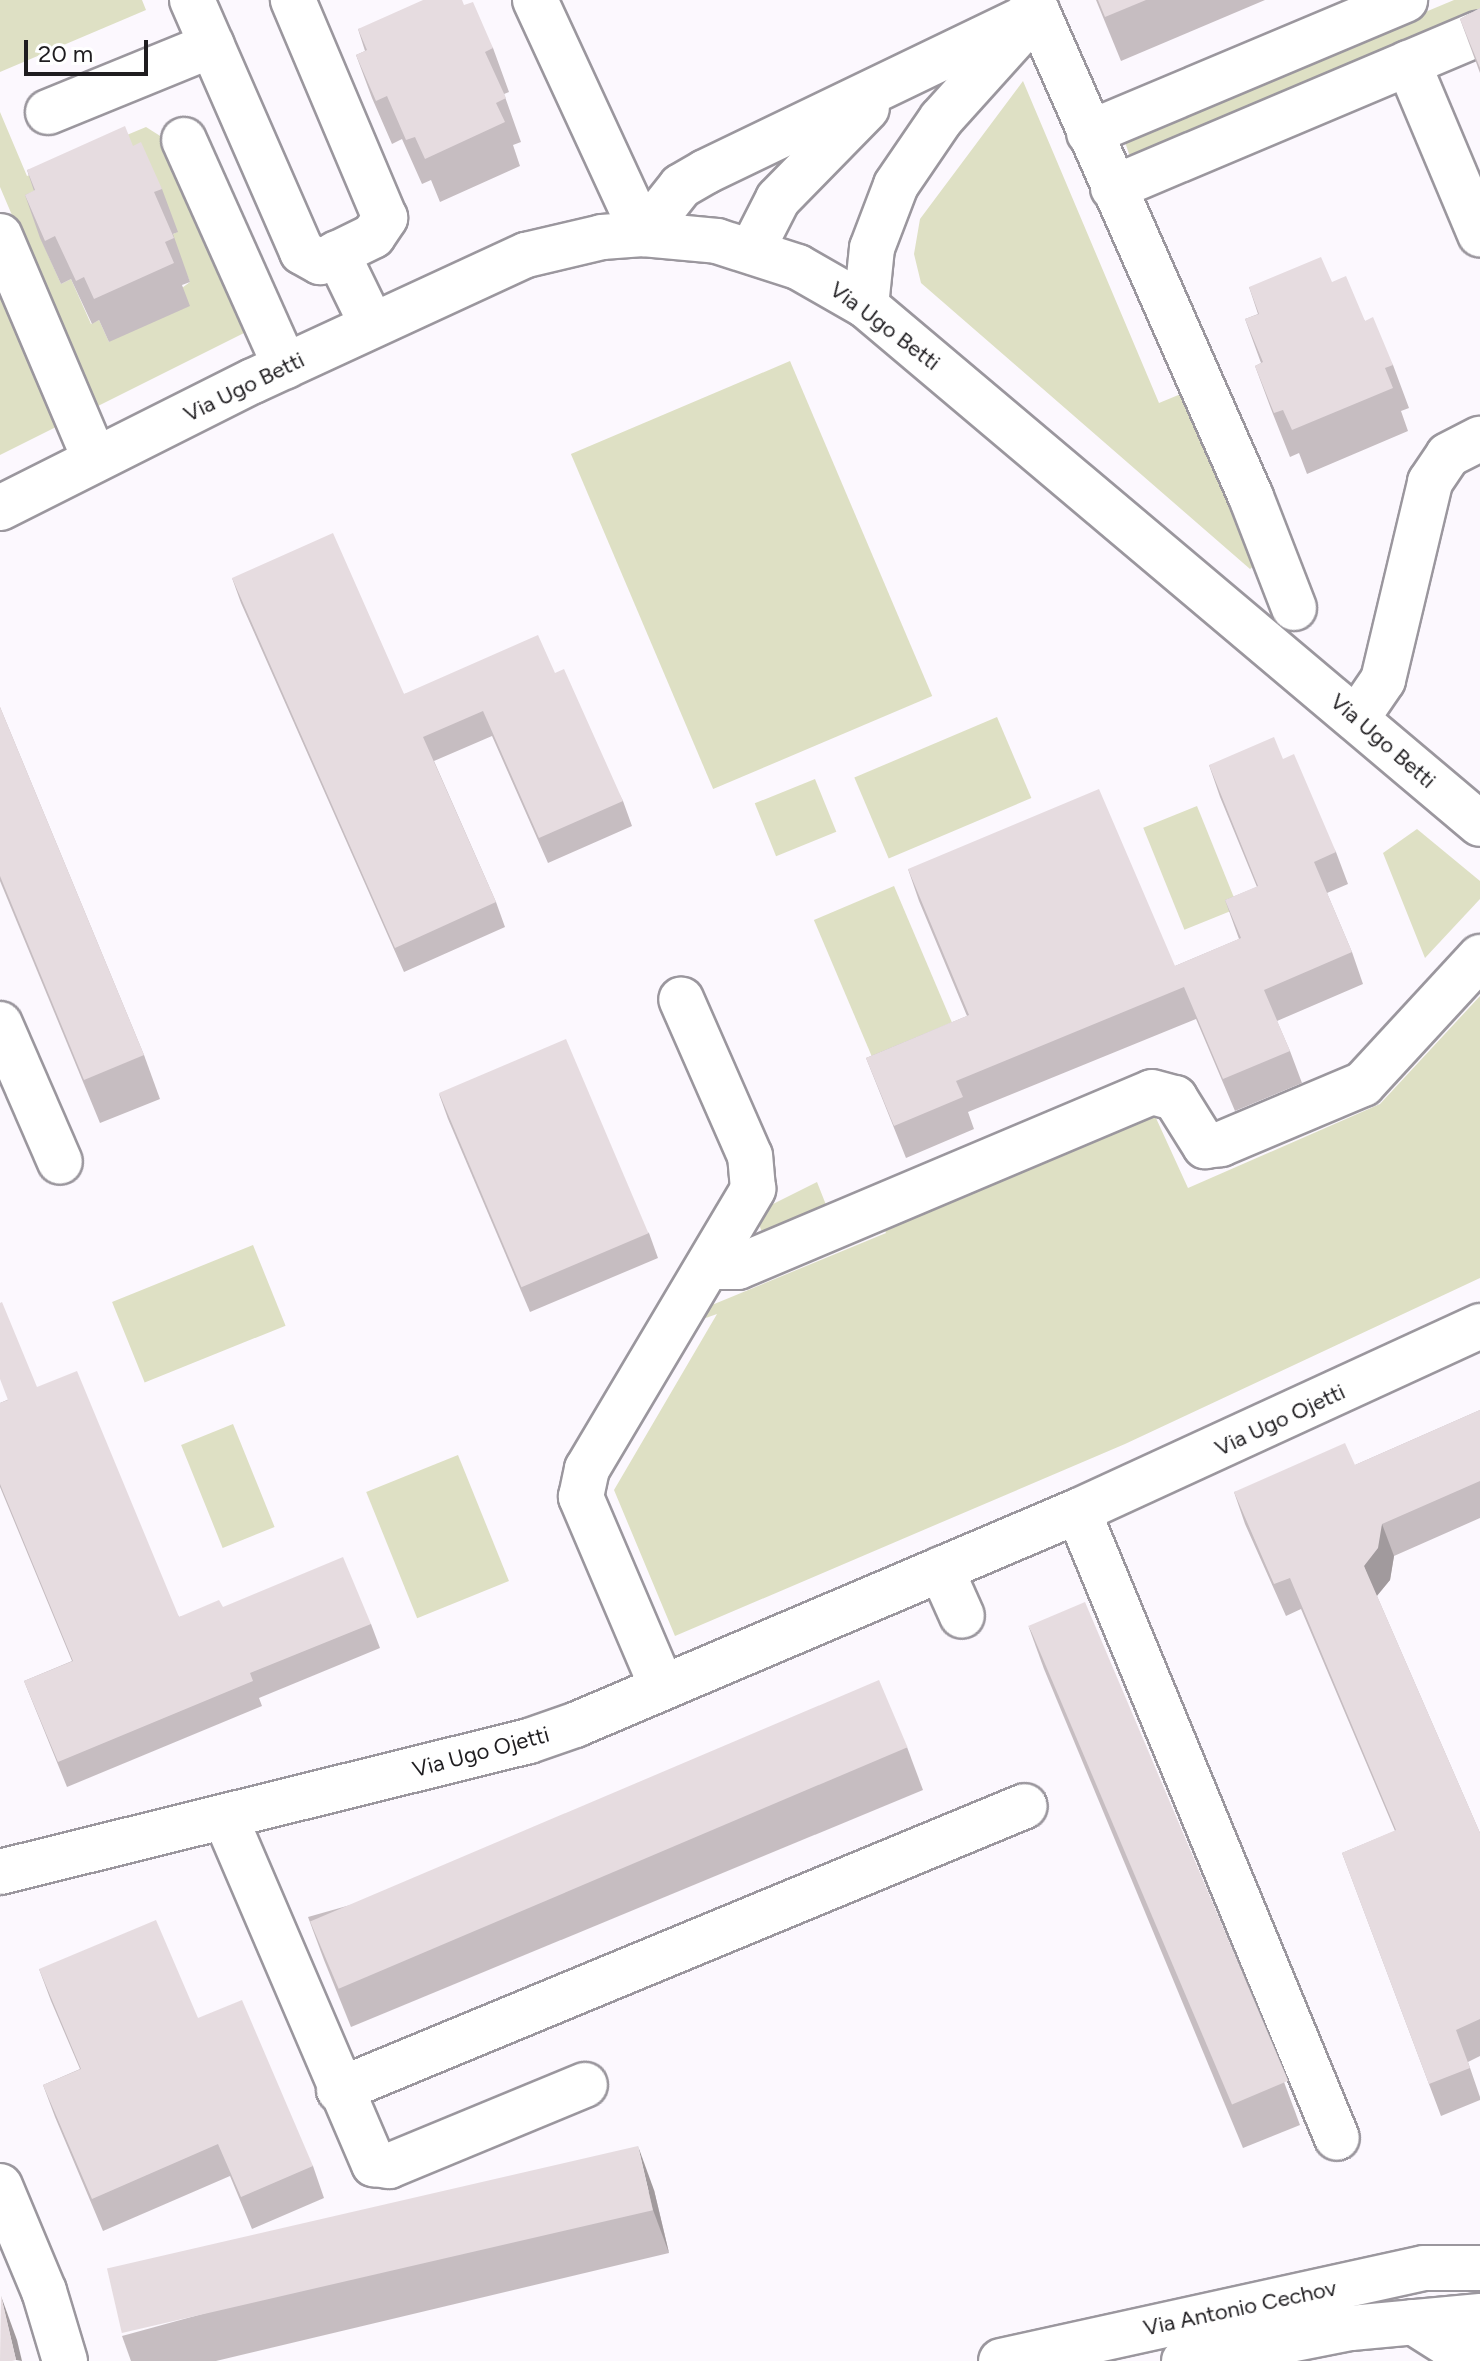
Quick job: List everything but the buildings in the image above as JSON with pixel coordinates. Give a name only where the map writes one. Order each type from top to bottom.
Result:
[{"type":"street","points":[[192,0],[302,252],[313,262],[373,236],[385,218],[293,0]]},
{"type":"street","points":[[535,0],[643,234],[681,186],[705,172],[907,77],[1034,6]]},
{"type":"street","points":[[1089,133],[1405,0]]},
{"type":"street","points":[[1034,6],[1251,497],[1294,608]]},
{"type":"street","points":[[866,306],[872,248],[896,185],[941,119],[1034,6]]},
{"type":"street","points":[[1113,188],[1480,33]]},
{"type":"street","points":[[48,112],[212,45]]},
{"type":"street","points":[[1408,63],[1480,234]]},
{"type":"street","points":[[752,250],[778,199],[803,168],[907,77]]},
{"type":"street","points":[[184,140],[285,366]]},
{"type":"street","name":"Via Ugo Betti","points":[[0,508],[285,366],[526,255],[565,244],[643,234],[752,250],[798,267],[866,306],[1480,824]]},
{"type":"street","points":[[0,236],[95,460]]},
{"type":"street","points":[[337,253],[372,325]]},
{"type":"street","points":[[1357,718],[1383,680],[1430,482],[1448,455],[1480,439]]},
{"type":"street","points":[[709,1267],[738,1267],[1152,1092],[1175,1098],[1199,1141],[1213,1147],[1363,1084],[1480,957]]},
{"type":"street","points":[[662,1687],[585,1511],[581,1483],[748,1203],[755,1177],[681,999]]},
{"type":"street","points":[[0,1024],[60,1162]]},
{"type":"street","name":"Via Ugo Ojetti","points":[[0,1872],[529,1741],[1078,1511],[1480,1326]]},
{"type":"street","points":[[1078,1511],[1337,2138]]},
{"type":"street","points":[[941,1569],[962,1616]]},
{"type":"street","points":[[339,2090],[1025,1806]]},
{"type":"street","points":[[225,1817],[368,2159],[382,2167],[585,2085]]},
{"type":"street","points":[[0,2186],[44,2291],[65,2361]]},
{"type":"street","name":"Via Antonio Cechov","points":[[1001,2361],[1424,2268],[1480,2268]]},
{"type":"street","name":"Via Antonio Cechov","points":[[1198,2359],[1412,2320],[1480,2316]]},
{"type":"street","points":[[1412,2320],[1438,2341],[1480,2348]]},
{"type":"green space","points":[[0,0],[142,0],[146,10],[0,72]]},
{"type":"green space","points":[[1454,0],[1480,0],[1480,13],[1138,157],[1129,154],[1125,142],[1129,136]]},
{"type":"green space","points":[[1023,81],[1159,403],[1188,391],[1262,560],[1250,569],[921,283],[914,254],[920,219]]},
{"type":"green space","points":[[0,112],[27,176],[49,167],[41,239],[61,284],[71,279],[91,324],[99,320],[109,342],[190,282],[170,236],[177,232],[86,152],[146,127],[165,139],[250,330],[94,408],[0,187]]},
{"type":"green space","points":[[0,284],[60,425],[0,455]]},
{"type":"green space","points":[[790,361],[932,696],[713,789],[571,454]]},
{"type":"green space","points":[[997,717],[1031,798],[889,859],[854,778]]},
{"type":"green space","points":[[815,779],[836,832],[776,856],[755,803]]},
{"type":"green space","points":[[1197,806],[1238,908],[1184,930],[1143,828]]},
{"type":"green space","points":[[1417,829],[1480,881],[1480,899],[1425,958],[1383,853]]},
{"type":"green space","points":[[894,886],[952,1022],[872,1056],[814,920]]},
{"type":"green space","points":[[1480,996],[1480,1278],[1125,1444],[675,1636],[614,1490],[717,1314],[700,1320],[707,1307],[886,1233],[880,1218],[1150,1105],[1188,1188],[1380,1104]]},
{"type":"green space","points":[[817,1182],[830,1215],[766,1242],[758,1222],[765,1208]]},
{"type":"green space","points":[[253,1245],[286,1326],[145,1383],[112,1302]]},
{"type":"green space","points":[[233,1424],[275,1527],[223,1548],[181,1445]]},
{"type":"green space","points":[[458,1455],[509,1581],[417,1618],[366,1492]]}]
